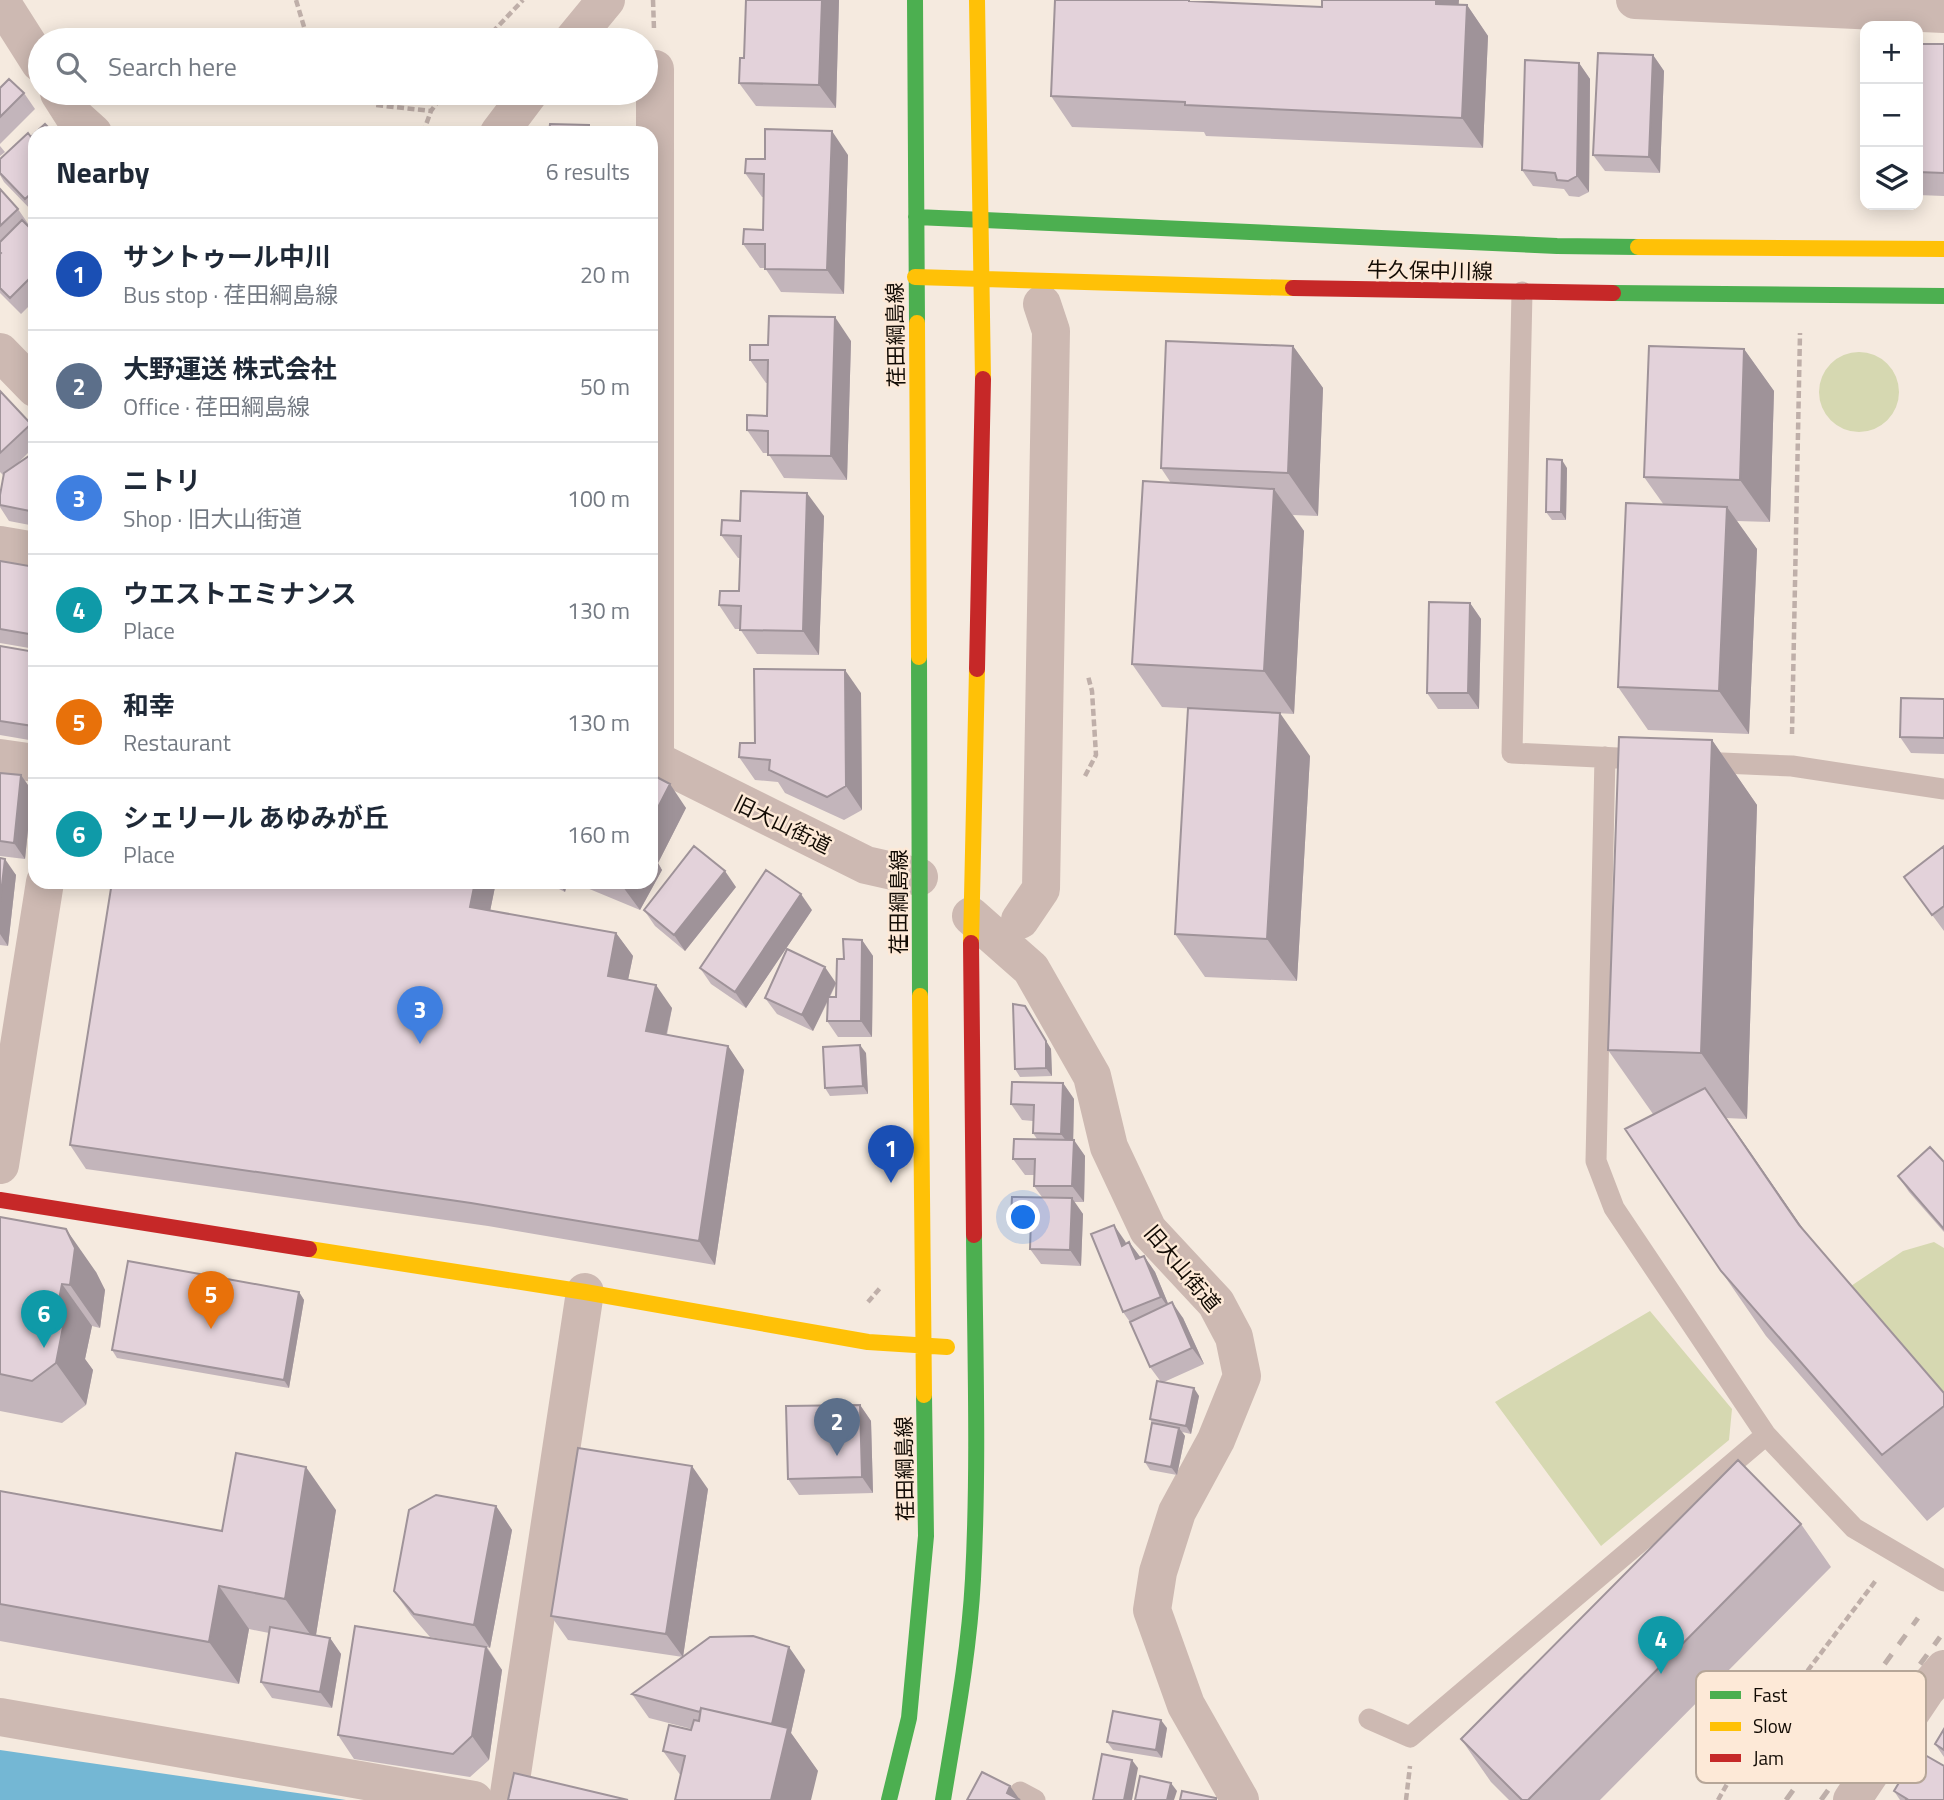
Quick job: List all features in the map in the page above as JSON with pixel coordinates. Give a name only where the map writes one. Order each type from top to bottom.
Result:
[{"type":"main road","name":"荏田綱島線","points":[[889,1800],[909,1718],[926,1536],[919,877],[915,0]]},
{"type":"main road","points":[[943,1800],[962,1686],[973,1581],[977,1347],[971,916],[984,280],[977,0]]},
{"type":"main road","name":"牛久保中川線","points":[[916,217],[1557,246],[1944,249]]},
{"type":"main road","name":"牛久保中川線","points":[[915,277],[1522,292],[1944,296]]},
{"type":"main road","points":[[0,1199],[585,1292],[868,1342],[977,1347]]},
{"type":"street","points":[[0,0],[28,44]]},
{"type":"street","points":[[583,28],[606,0]]},
{"type":"street","points":[[1634,0],[1944,14]]},
{"type":"street","points":[[67,105],[85,126]]},
{"type":"street","points":[[504,126],[520,105]]},
{"type":"street","points":[[655,105],[655,126]]},
{"type":"street","points":[[1020,920],[1041,889],[1051,331],[1042,304]]},
{"type":"street","points":[[0,352],[28,381]]},
{"type":"street","points":[[0,545],[28,550]]},
{"type":"street","points":[[0,758],[28,762]]},
{"type":"street","name":"旧大山街道","points":[[658,761],[866,865],[919,877]]},
{"type":"street","points":[[0,1165],[16,973],[43,889]]},
{"type":"street","name":"旧大山街道","points":[[971,916],[1031,969],[1092,1076],[1109,1147],[1148,1230],[1216,1303],[1234,1337],[1242,1376],[1216,1440],[1177,1512],[1158,1572],[1152,1610],[1186,1705],[1240,1800]]},
{"type":"street","points":[[508,1800],[585,1292]]},
{"type":"street","points":[[1926,1690],[1944,1669]]},
{"type":"street","points":[[0,1717],[474,1800]]},
{"type":"street","points":[[1852,1800],[1863,1783]]},
{"type":"lane","points":[[1522,292],[1512,753],[1645,759]]},
{"type":"lane","points":[[1605,757],[1596,1161],[1614,1208],[1766,1435],[1854,1528],[1944,1581]]},
{"type":"lane","points":[[1672,761],[1792,766],[1944,789]]},
{"type":"lane","points":[[1369,1719],[1410,1737],[1766,1435]]},
{"type":"path","points":[[296,0],[304,28]]},
{"type":"path","points":[[496,28],[523,0]]},
{"type":"path","points":[[376,105],[431,111]]},
{"type":"path","points":[[426,126],[435,105]]},
{"type":"path","points":[[1792,766],[1801,386],[1800,324]]},
{"type":"path","points":[[854,1303],[867,1303],[883,1285]]},
{"type":"path","points":[[1807,1671],[1897,1553]]},
{"type":"path","points":[[1718,1800],[1728,1783]]},
{"type":"green space","points":[[1859,352],[1874,355],[1887,364],[1896,377],[1899,392],[1896,407],[1887,420],[1874,429],[1859,432],[1844,429],[1831,420],[1822,407],[1819,392],[1822,377],[1831,364],[1844,355]]},
{"type":"green space","points":[[1934,1242],[1944,1248],[1944,1405],[1845,1290],[1903,1251]]},
{"type":"green space","points":[[1650,1311],[1732,1409],[1729,1440],[1601,1546],[1495,1402]]},
{"type":"water","points":[[0,1750],[346,1800],[0,1800]]},
{"type":"building","points":[[746,0],[822,0],[819,85],[739,83],[740,58],[744,58]]},
{"type":"building","points":[[1055,0],[1189,0],[1322,7],[1322,0],[1436,0],[1436,4],[1467,5],[1462,118],[1051,96]]},
{"type":"building","points":[[1923,44],[1944,44],[1944,173],[1923,172]]},
{"type":"building","points":[[1598,53],[1653,55],[1649,157],[1593,155]]},
{"type":"building","points":[[1525,60],[1579,63],[1577,176],[1568,181],[1557,180],[1555,173],[1522,170]]},
{"type":"building","points":[[9,79],[24,93],[0,117],[0,88]]},
{"type":"building","points":[[550,124],[589,125],[589,126]]},
{"type":"building","points":[[765,129],[832,131],[827,270],[765,269],[765,244],[743,244],[744,229],[763,230],[764,174],[745,173],[746,159],[765,159]]},
{"type":"building","points":[[28,133],[28,196],[25,199],[0,173],[0,159]]},
{"type":"building","points":[[0,189],[18,209],[0,226]]},
{"type":"building","points":[[22,220],[28,226],[28,280],[10,298],[0,288],[0,242]]},
{"type":"building","points":[[769,316],[835,317],[831,456],[768,455],[768,431],[747,430],[747,415],[767,416],[768,360],[750,360],[750,345],[768,345]]},
{"type":"building","points":[[1166,341],[1293,346],[1288,473],[1161,468]]},
{"type":"building","points":[[1649,346],[1744,349],[1740,480],[1644,477]]},
{"type":"building","points":[[0,391],[28,421],[28,427],[0,453]]},
{"type":"building","points":[[28,457],[28,511],[0,505],[4,473]]},
{"type":"building","points":[[1547,459],[1562,460],[1561,512],[1546,512]]},
{"type":"building","points":[[1143,481],[1274,489],[1264,671],[1132,664]]},
{"type":"building","points":[[741,491],[807,493],[803,631],[740,630],[741,606],[719,605],[720,591],[739,591],[741,536],[721,535],[722,520],[740,521]]},
{"type":"building","points":[[1626,503],[1727,507],[1719,691],[1618,687]]},
{"type":"building","points":[[0,561],[28,566],[28,634],[0,629]]},
{"type":"building","points":[[1429,602],[1470,603],[1468,693],[1427,693]]},
{"type":"building","points":[[0,646],[28,651],[28,725],[0,721]]},
{"type":"building","points":[[754,669],[845,670],[846,786],[827,797],[769,770],[770,760],[739,757],[740,743],[755,743]]},
{"type":"building","points":[[1901,698],[1944,699],[1944,738],[1900,737]]},
{"type":"building","points":[[1188,708],[1280,713],[1267,939],[1175,934]]},
{"type":"building","points":[[1619,737],[1712,740],[1701,1053],[1608,1050]]},
{"type":"building","points":[[0,773],[21,775],[14,843],[0,841]]},
{"type":"building","points":[[658,778],[670,784],[658,807]]},
{"type":"building","points":[[694,846],[725,871],[674,935],[644,910]]},
{"type":"building","points":[[1944,846],[1944,906],[1932,915],[1904,877]]},
{"type":"building","points":[[0,858],[5,859],[0,902]]},
{"type":"building","points":[[766,870],[801,894],[735,992],[700,968]]},
{"type":"building","points":[[111,889],[474,889],[470,907],[616,933],[608,976],[656,985],[646,1031],[728,1046],[699,1241],[471,1203],[70,1145]]},
{"type":"building","points":[[843,939],[862,940],[861,1021],[827,1021],[828,997],[836,997],[837,959],[844,959]]},
{"type":"building","points":[[787,949],[825,967],[802,1015],[765,998]]},
{"type":"building","points":[[1013,1004],[1025,1006],[1046,1041],[1046,1068],[1015,1069]]},
{"type":"building","points":[[860,1045],[863,1086],[825,1088],[823,1047]]},
{"type":"building","points":[[1012,1082],[1063,1083],[1061,1134],[1033,1133],[1034,1105],[1011,1104]]},
{"type":"building","points":[[1705,1088],[1799,1225],[1944,1393],[1944,1406],[1882,1455],[1721,1271],[1625,1129]]},
{"type":"building","points":[[1014,1139],[1074,1140],[1072,1186],[1034,1186],[1035,1159],[1013,1159]]},
{"type":"building","points":[[1930,1147],[1944,1162],[1944,1229],[1898,1176]]},
{"type":"building","points":[[1012,1197],[1072,1198],[1070,1250],[1030,1249],[1031,1218],[1011,1217]]},
{"type":"building","points":[[0,1217],[66,1229],[75,1248],[70,1285],[62,1284],[54,1325],[63,1327],[56,1363],[32,1381],[0,1374]]},
{"type":"building","points":[[1114,1225],[1122,1246],[1129,1242],[1136,1259],[1144,1256],[1161,1297],[1123,1312],[1091,1234]]},
{"type":"building","points":[[128,1261],[299,1292],[284,1380],[112,1350]]},
{"type":"building","points":[[1172,1302],[1192,1348],[1150,1367],[1130,1322]]},
{"type":"building","points":[[1157,1381],[1194,1388],[1186,1426],[1150,1419]]},
{"type":"building","points":[[860,1405],[862,1477],[788,1479],[786,1406]]},
{"type":"building","points":[[1152,1423],[1179,1428],[1171,1467],[1145,1462]]},
{"type":"building","points":[[578,1448],[692,1466],[666,1634],[551,1616]]},
{"type":"building","points":[[236,1453],[306,1467],[285,1599],[219,1586],[209,1642],[0,1604],[0,1491],[222,1531]]},
{"type":"building","points":[[1738,1460],[1801,1524],[1528,1800],[1522,1800],[1461,1739]]},
{"type":"building","points":[[436,1495],[496,1506],[474,1625],[414,1614],[394,1591],[409,1510]]},
{"type":"building","points":[[355,1626],[486,1647],[472,1736],[453,1754],[338,1735]]},
{"type":"building","points":[[270,1627],[330,1638],[320,1692],[261,1682]]},
{"type":"building","points":[[753,1636],[789,1647],[772,1724],[701,1708],[700,1712],[632,1694],[710,1637]]},
{"type":"building","points":[[701,1708],[788,1728],[771,1800],[675,1800],[685,1756],[663,1751],[669,1725],[691,1730],[694,1720],[699,1721]]},
{"type":"building","points":[[1113,1711],[1161,1720],[1156,1750],[1107,1742]]},
{"type":"building","points":[[1944,1729],[1944,1750],[1935,1744]]},
{"type":"building","points":[[1102,1754],[1132,1760],[1124,1800],[1093,1800]]},
{"type":"building","points":[[1926,1756],[1944,1766],[1944,1800],[1906,1800],[1894,1791],[1899,1783],[1926,1783]]},
{"type":"building","points":[[982,1772],[1010,1786],[1007,1793],[1020,1800],[967,1800]]},
{"type":"building","points":[[514,1773],[628,1800],[508,1800]]},
{"type":"building","points":[[1140,1776],[1171,1783],[1167,1800],[1135,1800]]},
{"type":"building","points":[[1182,1791],[1216,1798],[1216,1800],[1180,1800]]},
{"type":"railway","points":[[1880,1671],[1918,1618]]},
{"type":"railway","points":[[1915,1671],[1940,1637]]},
{"type":"railway","points":[[1786,1800],[1798,1783]]},
{"type":"railway","points":[[1821,1800],[1833,1783]]},
{"type":"traffic: fast","points":[[915,0],[917,323]]},
{"type":"traffic: fast","points":[[916,217],[1557,246],[1638,247]]},
{"type":"traffic: fast","points":[[1613,293],[1944,296]]},
{"type":"traffic: fast","points":[[919,657],[920,996]]},
{"type":"traffic: fast","points":[[943,1800],[965,1663],[973,1579],[976,1450],[974,1235]]},
{"type":"traffic: fast","points":[[889,1800],[909,1718],[926,1536],[924,1395]]},
{"type":"traffic: slow","points":[[977,0],[983,379]]},
{"type":"traffic: slow","points":[[1638,247],[1944,249]]},
{"type":"traffic: slow","points":[[915,277],[1293,288]]},
{"type":"traffic: slow","points":[[917,323],[919,657]]},
{"type":"traffic: slow","points":[[971,943],[977,669]]},
{"type":"traffic: slow","points":[[920,996],[924,1395]]},
{"type":"traffic: slow","points":[[309,1249],[585,1292],[868,1342],[947,1347]]},
{"type":"traffic: jam","points":[[1293,288],[1613,293]]},
{"type":"traffic: jam","points":[[977,669],[983,379]]},
{"type":"traffic: jam","points":[[971,943],[974,1235]]},
{"type":"traffic: jam","points":[[0,1200],[309,1249]]},
{"type":"place","name":"ニトリ","points":[[420,1044]]},
{"type":"place","name":"サントゥール中川","points":[[891,1183]]},
{"type":"place","name":"和幸","points":[[211,1329]]},
{"type":"place","name":"シェリール あゆみが丘","points":[[44,1348]]},
{"type":"place","name":"大野運送 株式会社","points":[[837,1456]]},
{"type":"place","name":"ウエストエミナンス","points":[[1661,1674]]}]
